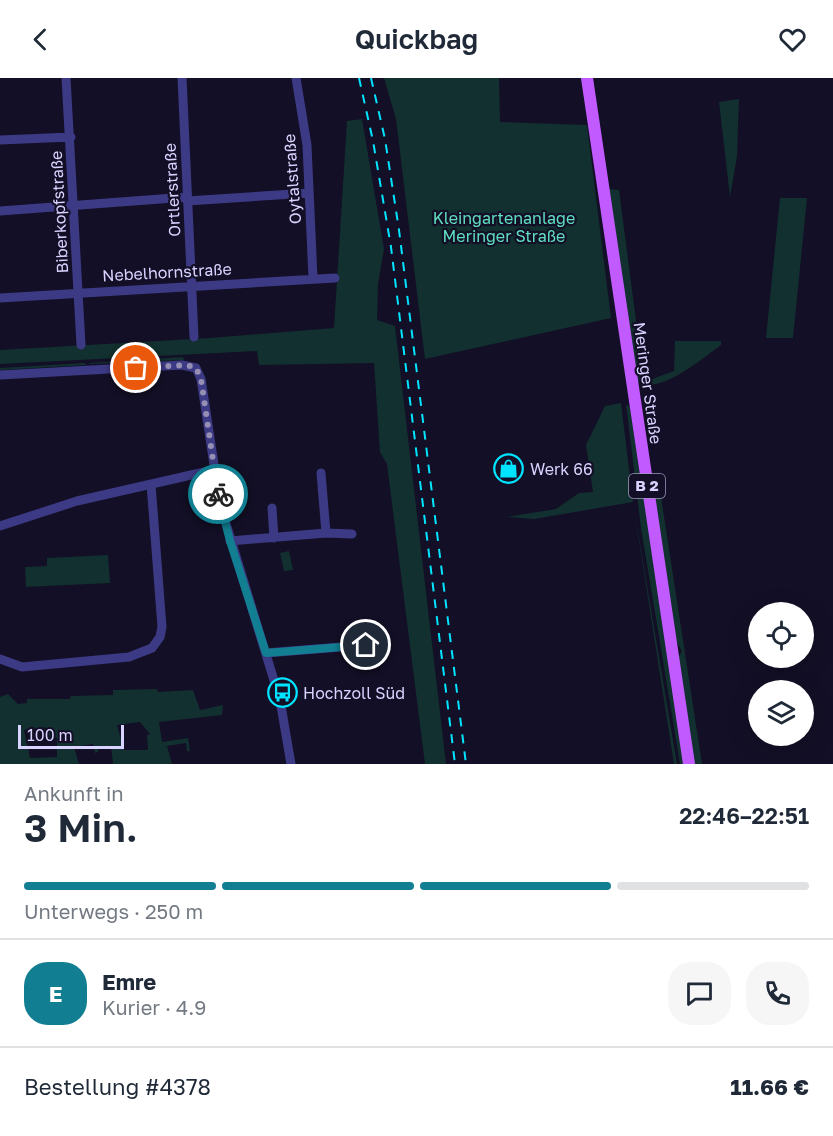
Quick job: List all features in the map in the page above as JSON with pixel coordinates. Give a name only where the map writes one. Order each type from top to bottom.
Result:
[{"type":"main road","name":"Meringer Straße","points":[[587,78],[688,764]]},
{"type":"street","name":"Biberkopfstraße","points":[[66,78],[81,345]]},
{"type":"street","name":"Ortlerstraße","points":[[182,78],[194,337]]},
{"type":"street","name":"Oytalstraße","points":[[296,78],[307,145],[313,278]]},
{"type":"street","points":[[0,140],[71,137]]},
{"type":"street","points":[[0,211],[309,193]]},
{"type":"street","name":"Nebelhornstraße","points":[[0,298],[335,278]]},
{"type":"street","points":[[0,375],[187,365],[196,368],[201,379],[213,470],[230,541],[283,711],[291,764]]},
{"type":"street","points":[[0,526],[60,505],[213,470]]},
{"type":"street","points":[[321,472],[326,533]]},
{"type":"street","points":[[0,659],[21,667],[100,661],[141,654],[157,642],[162,627],[151,484]]},
{"type":"street","points":[[272,508],[274,538]]},
{"type":"street","points":[[230,541],[326,533],[352,534]]},
{"type":"street","points":[[266,653],[366,645]]},
{"type":"green space","name":"Kleingartenanlage Meringer Straße","points":[[384,78],[499,78],[500,122],[587,125],[611,318],[425,359],[396,119]]},
{"type":"green space","points":[[739,99],[737,156],[730,197],[719,102]]},
{"type":"green space","points":[[362,119],[384,249],[378,284],[377,320],[395,326],[446,764],[425,764],[387,464],[380,452],[374,363],[259,365],[257,351],[0,364],[0,350],[210,338],[334,328],[347,121]]},
{"type":"green space","points":[[608,189],[619,190],[644,382],[674,371],[675,341],[721,341],[721,345],[691,367],[666,381],[643,384],[635,379]]},
{"type":"green space","points":[[780,198],[807,198],[793,338],[766,338]]},
{"type":"green space","points":[[183,357],[184,360],[89,364],[89,363]]},
{"type":"green space","points":[[85,363],[86,365],[0,370],[0,368]]},
{"type":"green space","points":[[621,403],[633,502],[534,519],[507,517],[556,509],[579,493],[593,492],[586,445],[605,406]]},
{"type":"green space","points":[[626,404],[630,407],[684,764],[680,764],[641,528]]},
{"type":"green space","points":[[661,497],[702,764],[694,764],[678,658],[682,651],[675,639],[653,500]]},
{"type":"green space","points":[[633,502],[677,764],[674,764]]},
{"type":"green space","points":[[289,551],[293,570],[284,571],[280,553]]},
{"type":"green space","points":[[108,555],[110,583],[26,587],[25,567],[47,566],[47,558]]},
{"type":"green space","points":[[157,689],[158,692],[193,690],[200,710],[223,705],[222,715],[159,722],[162,742],[188,738],[190,751],[187,751],[186,743],[167,746],[172,764],[113,764],[111,746],[98,747],[98,752],[95,753],[93,744],[74,747],[79,764],[0,764],[0,697],[8,694],[18,704],[27,703],[27,699],[70,699],[71,696],[113,695],[113,690]],"holes":[[[140,722],[150,734],[147,735],[148,750],[124,750],[117,725]],[[44,727],[48,730],[49,739],[57,738],[57,757],[30,758],[24,730]]]},
{"type":"railway","points":[[359,78],[373,141],[391,247],[455,764]]},
{"type":"railway","points":[[371,78],[385,139],[399,230],[466,764]]},
{"type":"way so far","points":[[136,368],[187,365],[196,368],[201,379],[218,494]]},
{"type":"place","name":"Werk 66","points":[[509,469]]},
{"type":"place","name":"Hochzoll Süd","points":[[282,693]]},
{"type":"route","points":[[218,494],[230,541],[266,653],[366,645]]}]
